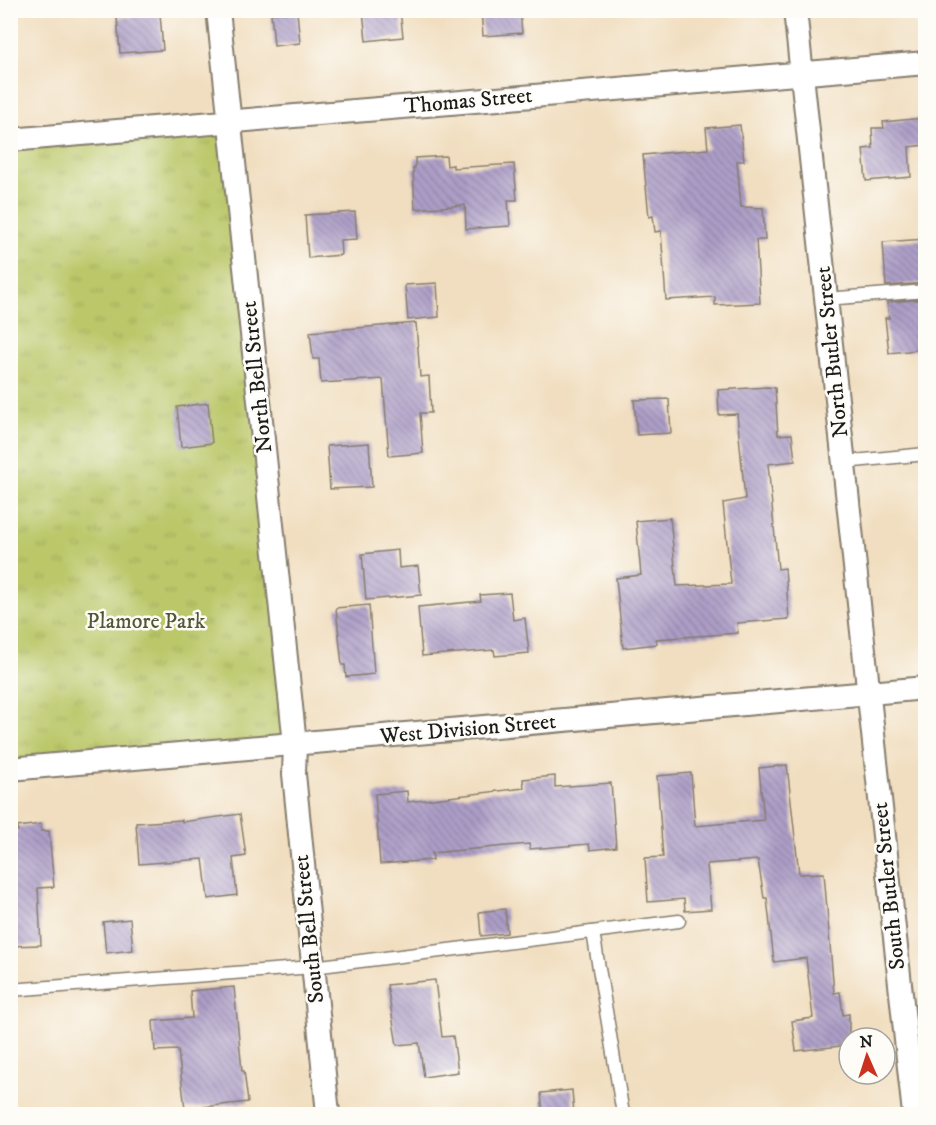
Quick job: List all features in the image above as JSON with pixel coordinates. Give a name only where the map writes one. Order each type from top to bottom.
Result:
[{"type":"street","name":"North Bell Street","points":[[218,10],[295,744]]},
{"type":"street","name":"North Butler Street","points":[[795,10],[868,693]]},
{"type":"street","name":"Thomas Street","points":[[10,140],[926,63]]},
{"type":"street","name":"West Division Street","points":[[10,769],[926,688]]},
{"type":"street","name":"South Butler Street","points":[[868,693],[914,1114]]},
{"type":"street","name":"South Bell Street","points":[[295,744],[294,774],[328,1114]]},
{"type":"lane","points":[[826,299],[926,291]]},
{"type":"lane","points":[[844,462],[926,454]]},
{"type":"lane","points":[[10,990],[313,967],[679,921]]},
{"type":"lane","points":[[593,932],[623,1114]]},
{"type":"green space","name":"Plamore Park","points":[[230,121],[295,744],[11,769],[11,140]]},
{"type":"building","points":[[363,10],[400,10],[403,37],[366,41]]},
{"type":"building","points":[[481,10],[520,10],[522,33],[483,36]]},
{"type":"building","points":[[297,12],[300,43],[274,46],[271,13]]},
{"type":"building","points":[[160,14],[163,50],[120,53],[117,18]]},
{"type":"building","points":[[923,118],[925,145],[909,147],[911,177],[866,181],[863,149],[873,148],[872,128],[884,128],[883,122]]},
{"type":"building","points":[[740,125],[744,161],[737,161],[741,207],[763,208],[765,240],[756,240],[760,303],[715,305],[715,297],[666,300],[661,231],[655,232],[653,216],[649,217],[643,155],[708,149],[706,128]]},
{"type":"building","points":[[446,156],[447,166],[453,165],[453,168],[514,164],[517,200],[508,200],[510,226],[466,229],[465,205],[415,209],[413,168],[415,168],[415,158]]},
{"type":"building","points":[[355,212],[357,239],[340,240],[341,255],[308,258],[305,215]]},
{"type":"building","points":[[926,239],[926,283],[886,286],[883,242]]},
{"type":"building","points":[[437,283],[439,317],[408,320],[405,285]]},
{"type":"building","points":[[926,299],[926,349],[889,353],[885,318],[889,318],[887,302]]},
{"type":"building","points":[[416,323],[420,377],[429,376],[431,413],[420,413],[423,453],[389,456],[383,379],[321,383],[319,359],[313,359],[310,332]]},
{"type":"building","points":[[775,388],[778,435],[792,434],[795,461],[768,464],[778,569],[785,568],[789,619],[737,623],[738,633],[656,639],[657,644],[623,648],[616,578],[641,575],[636,521],[670,518],[677,586],[731,584],[723,503],[745,499],[737,414],[719,415],[718,390]]},
{"type":"building","points":[[669,399],[671,433],[637,435],[634,400]]},
{"type":"building","points":[[208,403],[212,443],[181,447],[177,407]]},
{"type":"building","points":[[369,443],[372,487],[330,489],[327,446]]},
{"type":"building","points":[[398,550],[399,568],[418,566],[421,595],[366,600],[362,554]]},
{"type":"building","points":[[510,593],[513,620],[525,618],[529,653],[495,656],[494,650],[422,656],[418,607],[481,601],[480,595]]},
{"type":"building","points":[[369,605],[374,674],[346,677],[345,665],[342,665],[336,608]]},
{"type":"building","points":[[787,765],[799,874],[824,873],[834,993],[840,992],[843,1015],[849,1014],[849,1026],[837,1026],[837,1046],[796,1051],[792,1021],[813,1018],[806,958],[774,962],[767,898],[764,898],[758,860],[707,864],[711,909],[685,911],[684,899],[648,902],[645,858],[663,857],[657,776],[691,773],[695,826],[764,820],[759,768]]},
{"type":"building","points":[[555,776],[555,787],[611,783],[616,847],[590,850],[589,844],[530,849],[529,844],[432,853],[433,860],[380,864],[375,794],[407,791],[408,802],[524,788],[523,779]]},
{"type":"building","points":[[240,814],[246,856],[233,858],[237,895],[208,899],[203,859],[139,864],[136,823],[182,820],[182,822]]},
{"type":"building","points":[[41,824],[41,831],[49,831],[54,887],[38,888],[41,945],[10,946],[10,832],[18,831],[17,827]]},
{"type":"building","points":[[505,909],[507,933],[481,936],[479,912]]},
{"type":"building","points":[[130,919],[133,950],[106,953],[103,922]]},
{"type":"building","points":[[435,980],[442,1037],[453,1036],[458,1072],[424,1077],[419,1043],[397,1045],[387,985]]},
{"type":"building","points":[[234,987],[242,1071],[244,1071],[248,1102],[185,1109],[178,1050],[155,1051],[153,1021],[192,1018],[190,991]]},
{"type":"building","points":[[572,1090],[574,1114],[543,1114],[541,1093]]}]
